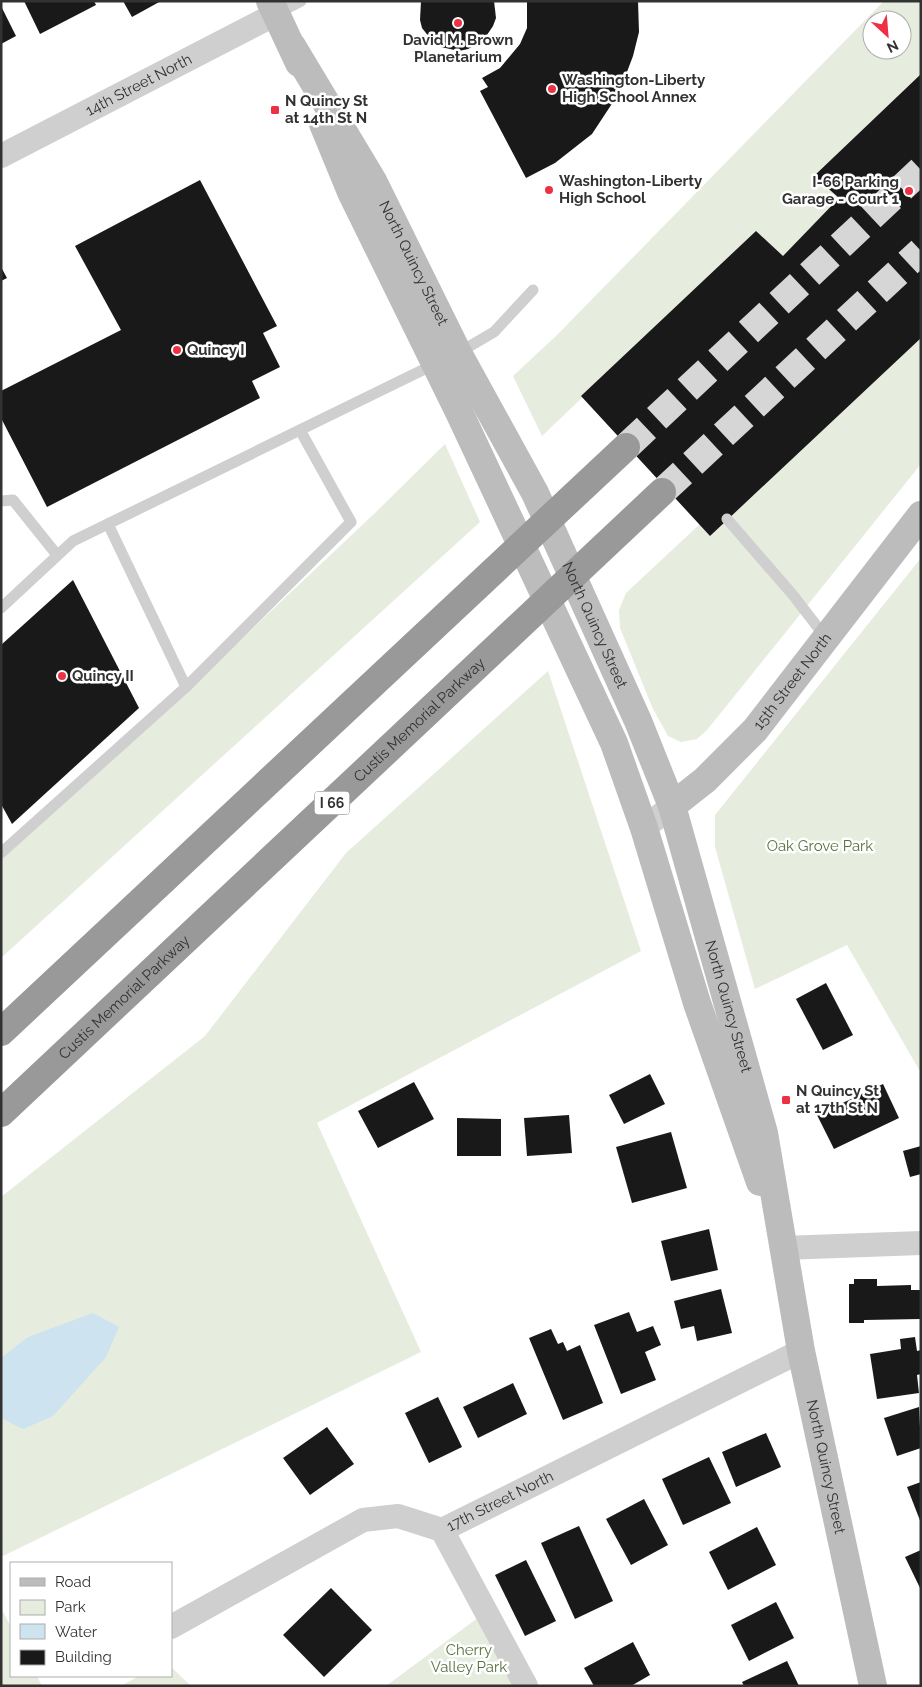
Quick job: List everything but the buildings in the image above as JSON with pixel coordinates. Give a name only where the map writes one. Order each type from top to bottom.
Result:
[{"type":"highway","points":[[1,1032],[626,447]]},
{"type":"highway","name":"Custis Memorial Parkway","points":[[1,1113],[662,492]]},
{"type":"main road","name":"North Quincy Street","points":[[273,8],[292,46],[373,181],[447,358],[459,412],[614,743],[644,828],[697,1003],[783,1248]]},
{"type":"main road","name":"North Quincy Street","points":[[447,358],[480,392],[535,493],[638,721],[672,806],[764,1133],[801,1351],[873,1686]]},
{"type":"main road","name":"15th Street North","points":[[672,806],[705,780],[755,730],[921,515]]},
{"type":"street","name":"14th Street North","points":[[1,156],[273,8]]},
{"type":"street","name":"15th Street North","points":[[644,828],[672,806]]},
{"type":"street","points":[[783,1248],[921,1243]]},
{"type":"street","name":"17th Street North","points":[[172,1626],[363,1520],[398,1516],[442,1530],[801,1351]]},
{"type":"street","points":[[442,1530],[526,1686]]},
{"type":"lane","points":[[273,8],[301,1]]},
{"type":"lane","points":[[1,608],[73,541],[447,358],[494,332],[533,290]]},
{"type":"lane","points":[[1,853],[186,687],[352,522],[300,430]]},
{"type":"lane","points":[[1,501],[13,500],[57,555]]},
{"type":"lane","points":[[727,519],[826,638]]},
{"type":"lane","points":[[108,524],[186,687]]},
{"type":"green space","points":[[884,1],[921,1],[921,74],[814,176],[839,198],[783,256],[756,232],[542,436],[513,376],[557,335],[862,23],[862,60],[912,60],[912,10],[875,10]]},
{"type":"green space","points":[[921,338],[921,464],[707,730],[697,739],[681,742],[668,736],[653,709],[620,628],[619,610],[626,593],[700,524]]},
{"type":"green space","points":[[445,444],[480,522],[1,958],[1,855],[164,712],[375,513]]},
{"type":"green space","name":"Oak Grove Park","points":[[921,558],[921,1073],[847,945],[755,989],[715,847],[715,815]]},
{"type":"green space","points":[[548,671],[641,951],[317,1123],[421,1352],[1,1557],[1,1197],[205,1036],[346,853]]},
{"type":"green space","points":[[1,1608],[10,1625],[10,1677],[38,1677],[42,1686],[1,1686]]},
{"type":"green space","name":"Cherry Valley Park","points":[[479,1617],[517,1686],[386,1686]]},
{"type":"green space","points":[[172,1668],[191,1686],[121,1686],[137,1677],[172,1677]]},
{"type":"water","points":[[93,1313],[119,1327],[106,1357],[53,1416],[23,1429],[1,1418],[1,1358],[28,1337]]},
{"type":"tunnel","points":[[626,447],[921,170]]},
{"type":"tunnel","points":[[662,492],[921,251]]},
{"type":"place","name":"David M. Brown Planetarium","points":[[458,23]]},
{"type":"place","name":"Washington-Liberty High School Annex","points":[[552,89]]},
{"type":"place","name":"N Quincy St at 14th St N","points":[[275,110]]},
{"type":"place","name":"Washington-Liberty High School","points":[[549,190]]},
{"type":"place","name":"I-66 Parking Garage - Court 1","points":[[909,191]]},
{"type":"place","name":"Quincy I","points":[[177,350]]},
{"type":"place","name":"Quincy II","points":[[62,676]]},
{"type":"place","name":"N Quincy St at 17th St N","points":[[786,1100]]}]
